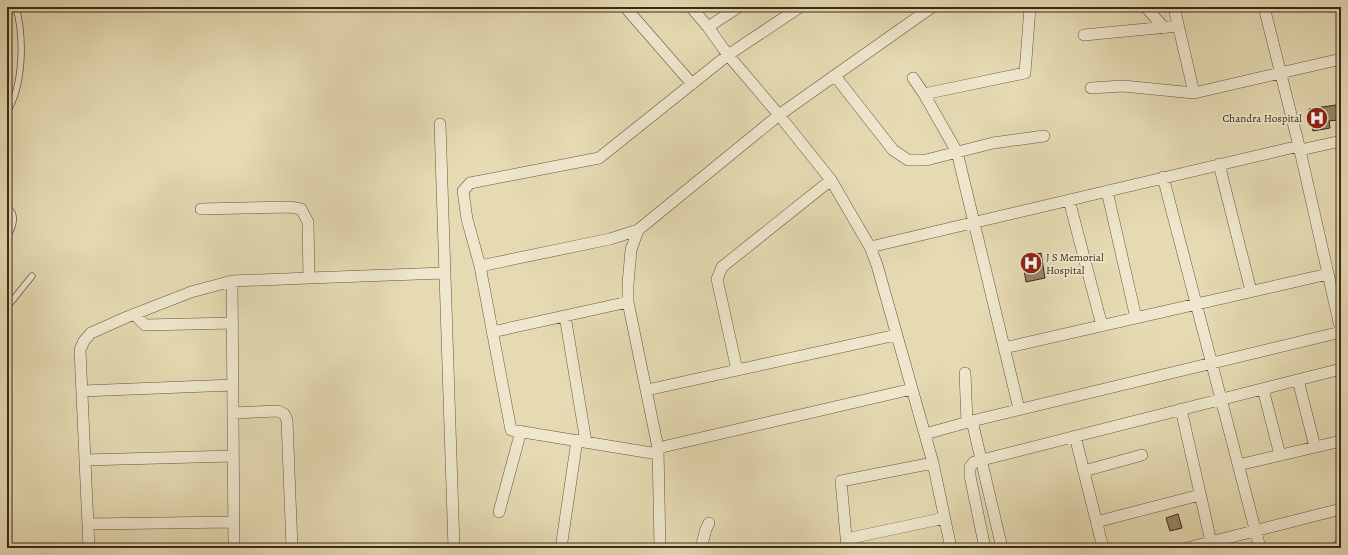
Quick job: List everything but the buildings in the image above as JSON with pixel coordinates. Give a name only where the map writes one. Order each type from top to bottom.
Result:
[{"type":"street","points":[[625,7],[692,84]]},
{"type":"street","points":[[691,7],[708,27],[728,55],[779,115],[831,180],[870,247],[877,265],[933,463],[951,548]]},
{"type":"street","points":[[800,7],[728,55],[599,158],[470,183],[463,191],[467,219],[480,266],[511,430],[658,451],[912,389]]},
{"type":"street","points":[[924,94],[1025,73],[1030,7]]},
{"type":"street","points":[[1146,7],[1164,28]]},
{"type":"street","points":[[1174,7],[1194,93]]},
{"type":"street","points":[[924,434],[1019,409],[1341,331],[1299,148],[1264,7]]},
{"type":"street","points":[[708,27],[737,8]]},
{"type":"street","points":[[480,266],[610,239],[638,230],[779,115],[925,9]]},
{"type":"street","points":[[1084,35],[1178,26]]},
{"type":"street","points":[[1091,88],[1123,86],[1194,93],[1341,59]]},
{"type":"street","points":[[834,76],[893,150],[908,160],[926,160],[993,143],[1044,136]]},
{"type":"street","points":[[913,78],[924,94],[957,152],[1019,409]]},
{"type":"street","points":[[440,124],[454,548]]},
{"type":"street","points":[[870,247],[1219,164],[1341,141]]},
{"type":"street","points":[[1219,164],[1251,291]]},
{"type":"street","points":[[1163,177],[1260,548]]},
{"type":"street","points":[[737,370],[717,280],[722,267],[831,180]]},
{"type":"street","points":[[1107,191],[1136,318]]},
{"type":"street","points":[[1069,200],[1102,326]]},
{"type":"street","points":[[200,209],[290,207],[301,209],[308,222],[310,278]]},
{"type":"street","points":[[638,230],[631,250],[628,302],[658,451],[660,548]]},
{"type":"street","points":[[89,548],[80,350],[84,341],[92,334],[134,314],[190,292],[232,281],[444,273]]},
{"type":"street","points":[[1004,348],[1328,274]]},
{"type":"street","points":[[232,281],[234,548]]},
{"type":"street","points":[[492,332],[628,302]]},
{"type":"street","points":[[134,314],[146,325],[233,322]]},
{"type":"street","points":[[560,548],[582,441],[565,316]]},
{"type":"street","points":[[646,390],[896,334]]},
{"type":"street","points":[[985,548],[969,470],[972,464],[981,460],[1341,369]]},
{"type":"street","points":[[965,373],[969,422],[981,460],[1002,548]]},
{"type":"street","points":[[1298,380],[1316,447]]},
{"type":"street","points":[[82,391],[233,385]]},
{"type":"street","points":[[1263,389],[1280,455]]},
{"type":"street","points":[[1181,409],[1211,542]]},
{"type":"street","points":[[233,412],[278,411],[284,414],[287,420],[292,548]]},
{"type":"street","points":[[499,512],[521,431]]},
{"type":"street","points":[[1075,436],[1103,548]]},
{"type":"street","points":[[1238,465],[1341,441]]},
{"type":"street","points":[[1084,471],[1142,455]]},
{"type":"street","points":[[85,460],[234,456]]},
{"type":"street","points":[[933,463],[841,481],[846,544],[945,518]]},
{"type":"street","points":[[1096,522],[1200,495]]},
{"type":"street","points":[[1187,548],[1341,510]]},
{"type":"street","points":[[88,524],[234,522]]},
{"type":"street","points":[[702,548],[706,529],[710,523]]},
{"type":"lane","points":[[7,112],[17,90],[20,66],[21,41],[16,7]]},
{"type":"lane","points":[[7,207],[13,212],[14,217],[11,230],[7,237]]},
{"type":"lane","points":[[7,307],[32,276]]},
{"type":"place","name":"Chandra Hospital","points":[[1317,118]]},
{"type":"place","name":"J S Memorial Hospital","points":[[1031,263]]}]
